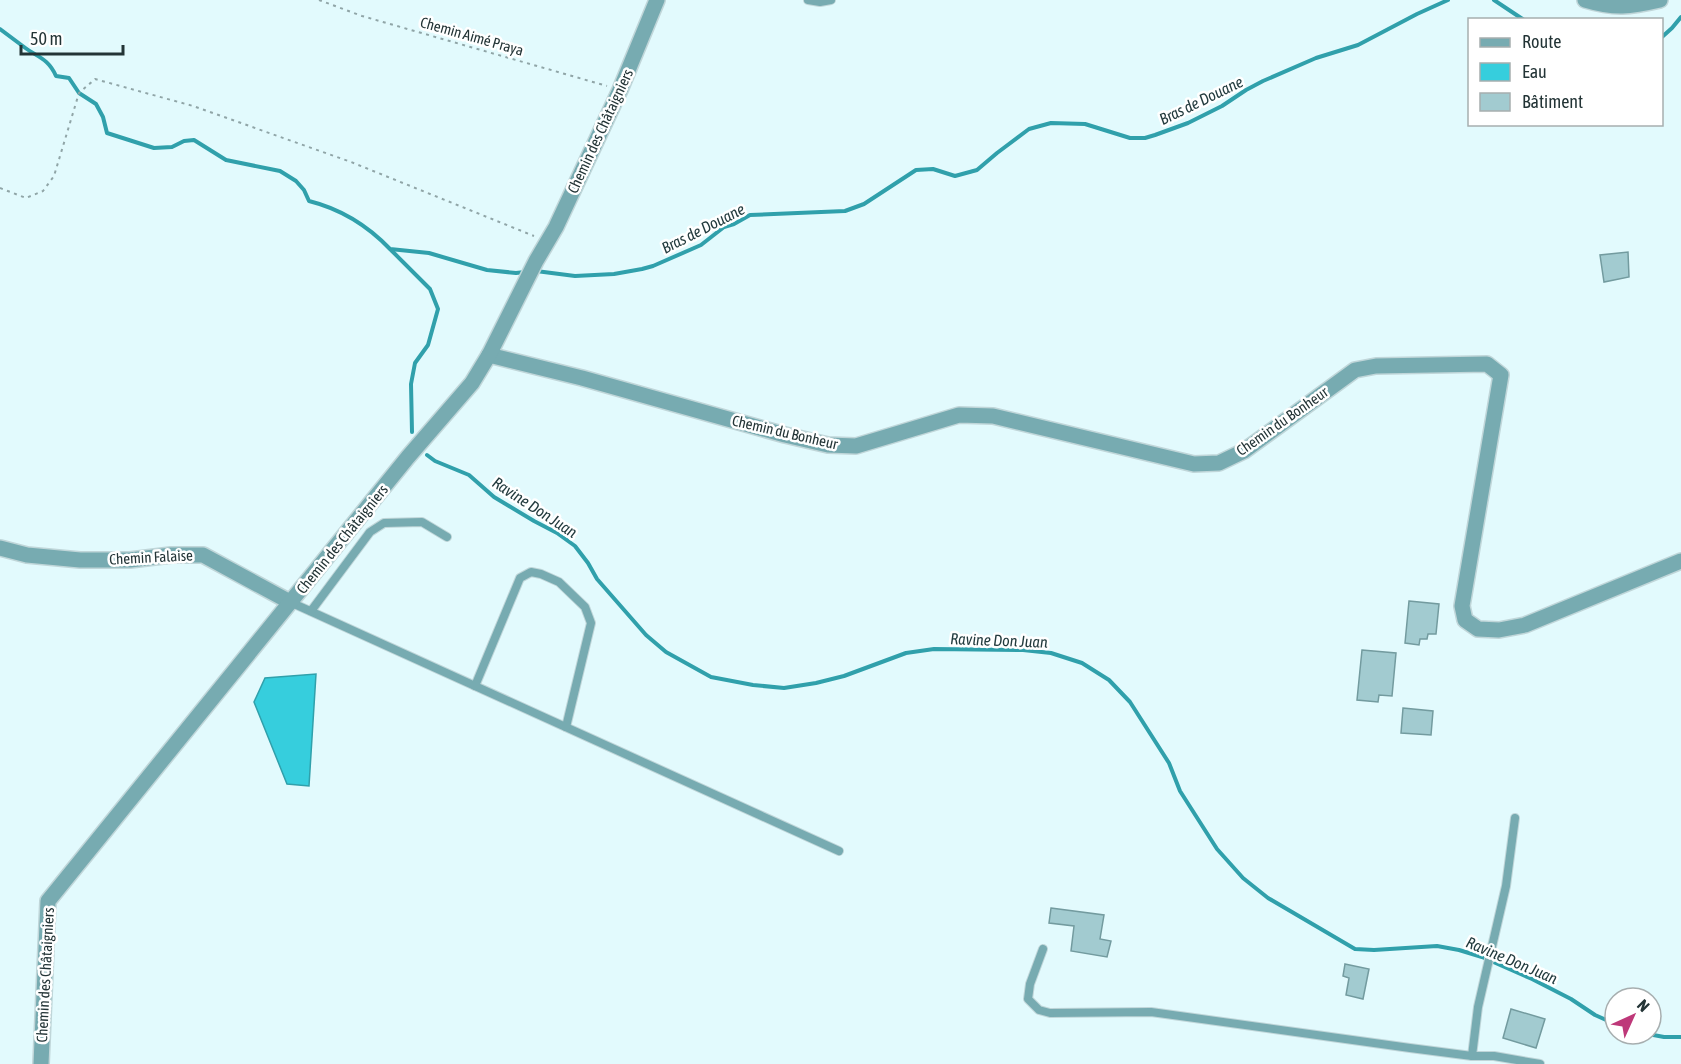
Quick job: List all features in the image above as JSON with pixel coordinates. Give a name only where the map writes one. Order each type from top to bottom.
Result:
[{"type":"street","name":"Chemin des Châtaigniers","points":[[41,1064],[48,901],[408,457],[472,383],[556,227],[620,90],[657,0]]},
{"type":"street","points":[[1585,0],[1605,6],[1634,6],[1660,0]]},
{"type":"street","name":"Chemin du Bonheur","points":[[489,355],[828,445],[856,446],[959,415],[993,417],[1194,464],[1219,464],[1244,450],[1355,370],[1386,366],[1487,364],[1501,375],[1462,606],[1465,620],[1478,629],[1499,630],[1525,625],[1681,561]]},
{"type":"street","name":"Chemin Falaise","points":[[0,548],[27,555],[80,560],[130,560],[171,555],[203,555],[290,602]]},
{"type":"lane","points":[[808,0],[820,2],[831,0]]},
{"type":"lane","points":[[310,611],[370,532],[380,525],[422,522],[447,537]]},
{"type":"lane","points":[[475,686],[520,578],[531,572],[559,582],[585,607],[591,623],[566,727]]},
{"type":"lane","points":[[290,602],[839,851]]},
{"type":"lane","points":[[1472,1056],[1478,1007],[1506,886],[1515,819]]},
{"type":"lane","points":[[1043,948],[1030,984],[1028,999],[1039,1010],[1050,1013],[1151,1012],[1472,1056],[1494,1056],[1540,1064]]},
{"type":"path","name":"Chemin Aimé Praya","points":[[319,0],[362,16],[620,90]]},
{"type":"path","points":[[0,188],[26,198],[43,191],[54,176],[79,93],[95,79],[193,106],[351,162],[547,242]]},
{"type":"water","points":[[316,674],[309,786],[287,784],[254,702],[265,678]]},
{"type":"building","points":[[1628,252],[1629,277],[1604,282],[1600,255]]},
{"type":"building","points":[[1409,601],[1439,604],[1436,634],[1428,634],[1427,639],[1420,639],[1419,645],[1405,643]]},
{"type":"building","points":[[1362,650],[1396,653],[1392,696],[1379,695],[1378,702],[1357,700]]},
{"type":"building","points":[[1403,708],[1433,711],[1431,735],[1401,733]]},
{"type":"building","points":[[1051,908],[1104,915],[1100,939],[1111,941],[1107,957],[1071,951],[1074,926],[1049,923]]},
{"type":"building","points":[[1345,964],[1369,969],[1363,999],[1346,995],[1349,978],[1343,976]]},
{"type":"building","points":[[1511,1009],[1545,1019],[1536,1048],[1503,1038]]},
{"type":"waterway","name":"Bras de Douane","points":[[536,271],[575,276],[614,274],[642,269],[701,245],[724,227],[750,215],[845,211],[864,204],[916,170],[933,169],[955,176],[977,170],[1029,129],[1051,123],[1085,124],[1130,138],[1145,138],[1188,123],[1263,81],[1316,58],[1358,45],[1448,0]]},
{"type":"waterway","name":"Bras de Douane","points":[[1494,0],[1521,18]]},
{"type":"waterway","name":"Bras de Douane","points":[[1663,36],[1681,17]]},
{"type":"waterway","name":"Bras de Douane","points":[[0,29],[46,62],[56,76],[69,78],[79,93],[96,104],[103,117],[107,133],[154,148],[172,147],[184,141],[194,140],[226,160],[280,171],[296,181],[304,190],[309,201],[332,208],[353,219],[372,232],[390,249],[429,253],[487,270],[525,272]]},
{"type":"waterway","name":"Ravine Don Juan","points":[[391,250],[430,289],[438,309],[428,345],[415,363],[411,384],[412,432]]},
{"type":"waterway","name":"Ravine Don Juan","points":[[427,455],[435,461],[469,475],[494,497],[557,533],[575,546],[597,579],[646,635],[666,652],[711,677],[784,688],[844,676],[906,653],[934,649],[1023,650],[1051,653],[1082,663],[1109,680],[1130,702],[1169,763],[1180,791],[1217,849],[1243,878],[1268,898],[1355,949],[1437,946],[1459,950],[1482,957],[1532,979],[1603,1019]]},
{"type":"waterway","name":"Ravine Don Juan","points":[[1663,1037],[1681,1037]]}]
